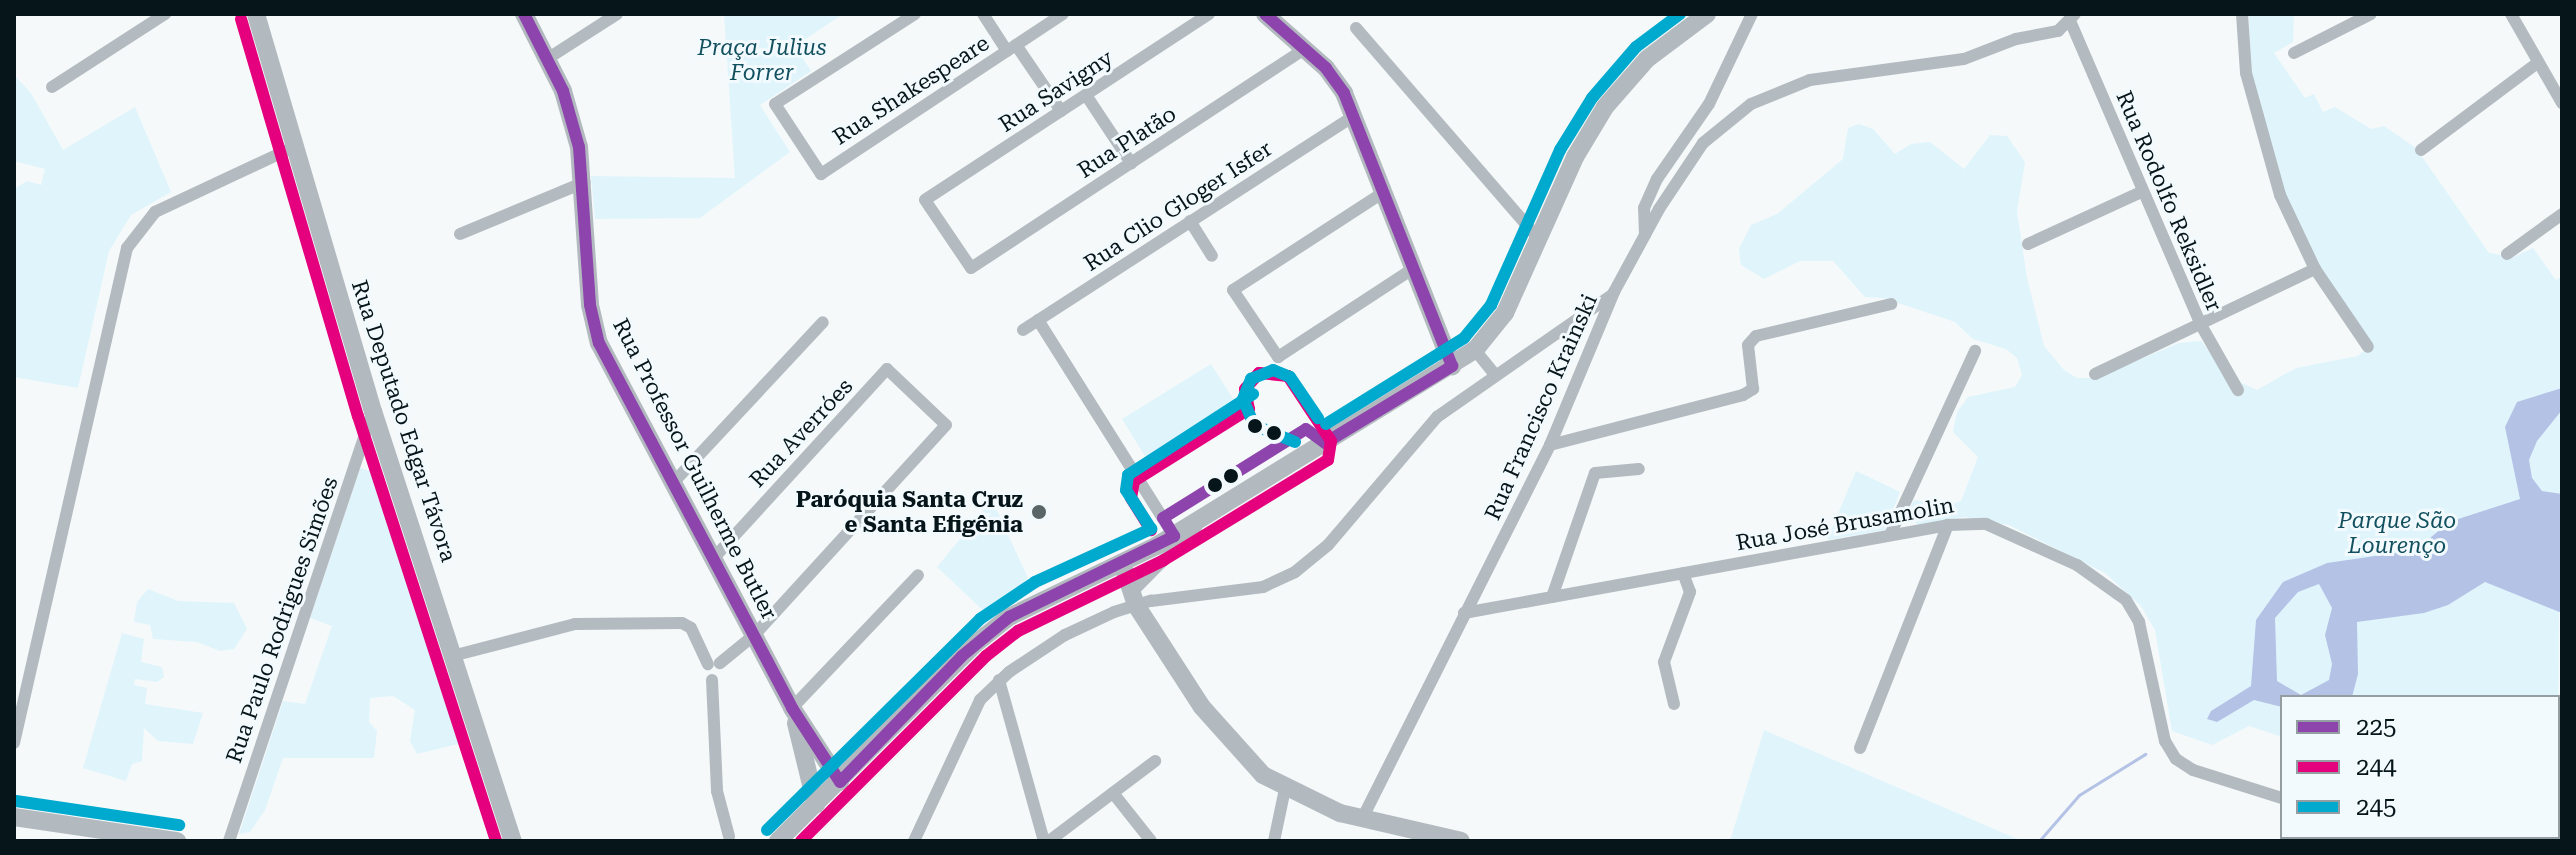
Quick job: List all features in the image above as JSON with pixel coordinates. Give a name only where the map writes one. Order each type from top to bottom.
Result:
[{"type":"main road","name":"Rua Deputado Edgar Távora","points":[[256,14],[373,411],[456,655],[513,841]]},
{"type":"main road","name":"Rua Professor Guilherme Butler","points":[[524,14],[571,114],[585,182],[595,331],[672,484],[792,708],[840,782]]},
{"type":"main road","points":[[1265,14],[1338,83],[1354,116],[1452,366]]},
{"type":"main road","points":[[778,841],[990,631],[1043,596],[1122,563],[1174,536],[1475,350],[1505,313],[1575,157],[1605,107],[1647,59],[1700,16]]},
{"type":"main road","points":[[1122,563],[1134,599],[1216,728],[1247,761],[1285,789],[1362,819],[1461,841]]},
{"type":"main road","name":"Rua Professor Guilherme Butler","points":[[792,708],[816,805]]},
{"type":"main road","points":[[14,817],[177,841]]},
{"type":"street","points":[[52,87],[165,14]]},
{"type":"street","points":[[547,59],[617,14]]},
{"type":"street","name":"Rua Shakespeare","points":[[915,14],[775,104],[821,174],[1063,14]]},
{"type":"street","points":[[983,14],[1061,111]]},
{"type":"street","name":"Rua Savigny","points":[[971,268],[925,200],[1209,14]]},
{"type":"street","name":"Rua Francisco Krainski","points":[[1362,819],[1550,445],[1614,292],[1645,235],[1644,208],[1657,179],[1709,104],[1752,14]]},
{"type":"street","points":[[2242,14],[2246,73],[2264,145],[2292,224],[2315,269],[2368,347]]},
{"type":"street","points":[[2294,53],[2347,19],[2371,14]]},
{"type":"street","points":[[2511,14],[2536,64],[2562,103]]},
{"type":"street","points":[[1645,235],[1703,143],[1732,115],[1774,93],[1828,75],[1947,63],[2073,18]]},
{"type":"street","name":"Rua Rodolfo Reksidler","points":[[2073,18],[2141,192],[2201,325],[2238,390]]},
{"type":"street","points":[[1356,28],[1539,239]]},
{"type":"street","name":"Rua Platão","points":[[971,268],[1305,49]]},
{"type":"street","points":[[2421,150],[2536,64]]},
{"type":"street","points":[[1086,95],[1131,163]]},
{"type":"street","name":"Rua Clio Gloger Isfer","points":[[1023,330],[1354,116]]},
{"type":"street","points":[[14,743],[127,248],[155,212],[294,147]]},
{"type":"street","points":[[460,234],[585,182]]},
{"type":"street","points":[[1384,192],[1233,290],[1278,357],[1414,268]]},
{"type":"street","points":[[2028,244],[2141,192]]},
{"type":"street","points":[[2507,254],[2562,214]]},
{"type":"street","points":[[1190,221],[1212,256]]},
{"type":"street","points":[[2095,374],[2315,269]]},
{"type":"street","points":[[1134,599],[1244,591],[1295,572],[1328,545],[1427,427],[1614,292]]},
{"type":"street","points":[[1550,445],[1743,395],[1753,389],[1748,345],[1756,336],[1891,304]]},
{"type":"street","points":[[1038,320],[1174,536]]},
{"type":"street","points":[[672,484],[823,322]]},
{"type":"street","points":[[1475,350],[1495,375]]},
{"type":"street","points":[[1890,535],[1975,351]]},
{"type":"street","name":"Rua Averróes","points":[[712,560],[887,369],[946,425],[753,636]]},
{"type":"street","name":"Rua Paulo Rodrigues Simões","points":[[229,841],[373,411]]},
{"type":"street","points":[[1552,597],[1595,473],[1639,469]]},
{"type":"street","points":[[914,841],[980,700],[999,680],[1074,630],[1134,599],[1211,513]]},
{"type":"street","points":[[1860,748],[1948,525]]},
{"type":"street","name":"Rua José Brusamolin","points":[[1464,613],[1948,525],[1997,528],[2077,565],[2116,590],[2139,622],[2165,741],[2176,759],[2193,770],[2280,797]]},
{"type":"street","points":[[1674,704],[1664,662],[1690,592],[1683,573]]},
{"type":"street","points":[[792,708],[918,575]]},
{"type":"street","points":[[456,655],[575,624],[682,623],[691,628],[714,663],[717,791],[729,836]]},
{"type":"street","points":[[714,663],[753,636]]},
{"type":"street","points":[[999,680],[1046,841],[1155,761]]},
{"type":"street","points":[[1274,841],[1285,789]]},
{"type":"street","points":[[1113,793],[1151,841]]},
{"type":"green space","name":"Praça Julius Forrer","points":[[724,14],[843,14],[795,46],[811,71],[760,105],[790,152],[700,218],[595,219],[591,176],[735,178]]},
{"type":"green space","name":"Parque São Lourenço","points":[[2249,14],[2294,14],[2293,42],[2274,53],[2305,98],[2314,94],[2323,112],[2335,107],[2371,129],[2384,126],[2416,148],[2489,253],[2514,257],[2533,248],[2556,280],[2562,276],[2558,695],[2280,695],[2280,736],[2249,726],[2212,745],[2172,731],[2155,630],[2141,606],[2105,573],[2009,525],[1964,517],[1921,526],[1905,517],[1914,500],[1950,505],[1961,501],[1978,457],[1953,432],[1957,412],[1968,397],[2015,387],[2022,375],[2017,358],[2006,349],[1973,339],[1955,322],[1883,298],[1865,297],[1833,261],[1800,261],[1764,279],[1741,265],[1739,249],[1751,225],[1777,214],[1843,159],[1848,128],[1859,124],[1873,129],[1895,154],[1911,144],[1930,142],[1964,169],[1990,135],[2007,136],[2025,162],[2017,211],[2027,278],[2044,346],[2064,370],[2077,378],[2096,378],[2179,343],[2201,341],[2229,377],[2257,390],[2296,368],[2358,356],[2365,350],[2281,193],[2250,84]]},
{"type":"green space","points":[[14,75],[31,93],[63,150],[135,107],[171,192],[131,215],[109,251],[78,388],[14,377],[14,189],[27,181],[41,185],[45,169],[14,161]]},
{"type":"green space","points":[[1211,364],[1237,405],[1148,461],[1122,419]]},
{"type":"green space","points":[[360,468],[378,473],[466,732],[458,744],[417,754],[410,741],[415,710],[393,696],[370,698],[369,722],[377,731],[374,758],[283,758],[265,810],[250,832],[239,834],[283,701],[305,704],[332,626],[310,618]]},
{"type":"green space","points":[[1856,471],[1900,492],[1885,530],[1827,540]]},
{"type":"green space","points":[[992,500],[1028,578],[988,615],[937,567]]},
{"type":"green space","points":[[148,589],[178,601],[234,603],[247,629],[234,649],[220,651],[197,642],[153,639],[150,625],[134,622],[137,602]]},
{"type":"green space","points":[[122,633],[144,639],[141,662],[162,667],[164,677],[157,682],[135,679],[134,685],[147,688],[145,704],[203,713],[193,744],[158,741],[144,728],[142,761],[132,764],[126,781],[83,768]]},
{"type":"green space","points":[[1764,730],[2022,841],[1730,841]]},
{"type":"water","points":[[2562,388],[2562,410],[2537,441],[2529,460],[2532,478],[2542,491],[2562,494],[2562,613],[2485,582],[2448,605],[2424,613],[2357,622],[2358,674],[2353,695],[2301,695],[2280,695],[2280,706],[2254,700],[2217,722],[2207,719],[2211,711],[2251,686],[2256,620],[2283,582],[2327,563],[2416,550],[2449,522],[2520,499],[2505,427],[2517,402]],"holes":[[[2319,584],[2332,608],[2325,635],[2332,664],[2329,680],[2301,695],[2277,681],[2275,618],[2298,592]]]},
{"type":"waterway","points":[[2039,841],[2079,795],[2145,754]]},
{"type":"transit line","name":"225","points":[[524,14],[563,91],[579,147],[590,305],[599,343],[792,708],[840,782],[962,656],[1009,617],[1174,536],[1163,518],[1306,429],[1325,443],[1452,366],[1344,93],[1326,68],[1265,14]]},
{"type":"transit line","name":"245","points":[[1326,424],[1464,338],[1491,305],[1560,150],[1592,98],[1636,47],[1680,14]]},
{"type":"transit line","name":"244","points":[[241,19],[358,416],[496,841]]},
{"type":"transit line","name":"245","points":[[1295,442],[1254,425],[1243,399],[1251,379],[1273,370],[1290,377],[1318,418]]},
{"type":"transit line","name":"244","points":[[801,841],[986,656],[1018,631],[1164,560],[1328,460],[1331,441],[1288,376],[1259,373],[1245,389],[1249,409],[1134,481],[1131,498],[1151,530]]},
{"type":"transit line","name":"245","points":[[767,830],[980,619],[1035,582],[1151,529],[1126,490],[1128,475],[1253,394]]},
{"type":"transit line","name":"245","points":[[16,801],[179,825]]},
{"type":"place","name":"Paróquia Santa Cruz e Santa Efigênia","points":[[1039,512]]}]
